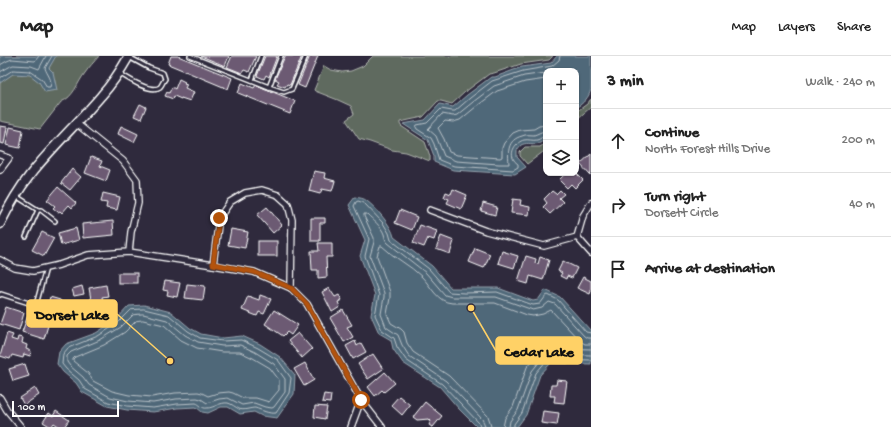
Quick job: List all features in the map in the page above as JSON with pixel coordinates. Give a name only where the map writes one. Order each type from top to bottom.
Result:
[{"type":"main road","points":[[0,224],[29,176],[52,148],[77,124],[102,95],[129,56]]},
{"type":"street","points":[[77,124],[122,161],[137,180],[138,203],[131,232],[129,252]]},
{"type":"street","points":[[0,156],[9,158],[0,170]]},
{"type":"street","points":[[213,264],[219,218],[230,202],[244,193],[262,190],[278,195],[288,204],[292,220],[291,288]]},
{"type":"street","points":[[578,237],[583,216],[591,203]]},
{"type":"street","points":[[430,210],[486,231],[544,246],[578,237]]},
{"type":"street","points":[[578,237],[591,253]]},
{"type":"street","points":[[0,260],[15,268],[33,271],[59,265],[88,255],[129,252],[213,264],[254,272],[291,288],[307,304],[361,400],[382,427]]},
{"type":"street","points":[[0,398],[7,410],[21,427]]},
{"type":"street","points":[[351,427],[361,400]]},
{"type":"lane","points":[[118,73],[148,88],[156,89],[161,86],[165,78],[162,73],[149,68],[129,56]]},
{"type":"lane","points":[[190,56],[284,92],[292,89],[306,56]]},
{"type":"lane","points":[[252,80],[261,56]]},
{"type":"lane","points":[[268,87],[281,56]]},
{"type":"lane","points":[[16,196],[38,210],[41,210],[55,222]]},
{"type":"lane","points":[[26,237],[38,210]]},
{"type":"lane","points":[[0,295],[1,294],[35,306],[46,268]]},
{"type":"green space","points":[[0,56],[99,56],[82,77],[69,97],[61,102],[40,129],[0,121]]},
{"type":"green space","points":[[373,56],[553,56],[549,60],[521,64],[489,74],[452,104],[438,101],[423,117],[400,122],[401,126],[425,142],[430,156],[430,161],[406,152],[392,150],[359,139],[346,120],[354,114],[351,106],[314,90],[324,66],[331,70],[342,72],[351,71],[363,66]]},
{"type":"green space","points":[[591,99],[591,107],[579,117],[579,110]]},
{"type":"green space","points":[[543,145],[543,152],[527,164],[520,156],[520,152],[525,147],[540,147]]},
{"type":"water","points":[[0,56],[56,56],[49,68],[53,72],[57,90],[45,92],[39,82],[30,75],[13,74],[0,83]]},
{"type":"water","points":[[557,56],[591,56],[591,89],[589,95],[579,106],[579,68],[543,68],[543,141],[539,143],[520,146],[517,150],[517,157],[526,167],[515,174],[453,170],[434,162],[434,156],[428,140],[403,124],[425,120],[440,104],[453,107],[491,77],[495,77],[522,67],[551,63]]},
{"type":"water","points":[[355,197],[364,199],[371,204],[387,223],[394,237],[432,266],[451,288],[498,288],[533,301],[538,300],[545,290],[560,297],[591,331],[591,364],[551,363],[540,375],[526,415],[517,427],[477,427],[440,387],[403,363],[393,349],[391,340],[379,333],[371,315],[375,295],[360,256],[365,240],[349,205]]},
{"type":"water","points":[[144,305],[171,312],[190,328],[201,334],[223,338],[242,336],[260,344],[280,357],[295,375],[294,394],[277,418],[262,416],[254,412],[240,414],[228,407],[221,407],[208,413],[202,412],[196,407],[177,408],[153,412],[127,410],[107,406],[82,392],[76,383],[63,372],[57,364],[59,352],[66,344],[96,333],[116,320],[129,306]]},
{"type":"building","points":[[171,56],[178,56],[232,78],[228,89],[168,64]]},
{"type":"building","points":[[201,56],[229,56],[225,66]]},
{"type":"building","points":[[232,56],[256,56],[249,72],[244,70],[242,73],[227,67]]},
{"type":"building","points":[[265,56],[277,56],[269,77],[266,75],[264,79],[257,76]]},
{"type":"building","points":[[285,56],[302,56],[290,85],[287,84],[285,87],[277,84],[279,81],[275,79]]},
{"type":"building","points":[[310,56],[318,56],[305,88],[298,85]]},
{"type":"building","points":[[179,79],[187,84],[185,88],[194,92],[190,101],[174,96],[173,99],[165,96],[167,92],[169,93],[172,87],[175,89]]},
{"type":"building","points":[[242,83],[254,88],[256,85],[295,101],[290,114],[238,93]]},
{"type":"building","points":[[140,104],[146,107],[141,119],[134,116]]},
{"type":"building","points":[[0,126],[7,127],[4,144],[0,143]]},
{"type":"building","points":[[121,126],[138,134],[134,142],[118,134]]},
{"type":"building","points":[[10,127],[23,130],[20,148],[6,145]]},
{"type":"building","points":[[591,154],[591,173],[590,175],[580,164]]},
{"type":"building","points":[[91,157],[102,161],[100,166],[110,170],[106,181],[85,173]]},
{"type":"building","points":[[72,169],[81,177],[70,190],[61,183]]},
{"type":"building","points":[[314,171],[325,173],[324,178],[335,181],[332,191],[322,189],[320,194],[309,191]]},
{"type":"building","points":[[563,176],[579,176],[583,180],[575,188],[571,184],[567,188],[559,180]]},
{"type":"building","points":[[58,187],[76,203],[72,208],[69,205],[62,213],[53,208],[55,206],[47,200]]},
{"type":"building","points":[[453,189],[467,195],[461,209],[447,203],[449,199],[444,197],[446,192],[451,194]]},
{"type":"building","points":[[560,190],[564,194],[559,198],[563,202],[550,214],[543,207],[547,203],[544,199],[552,191],[556,194]]},
{"type":"building","points":[[103,193],[120,197],[117,210],[106,208],[107,203],[101,202]]},
{"type":"building","points":[[513,199],[521,200],[520,205],[530,207],[529,215],[511,213]]},
{"type":"building","points":[[483,203],[497,207],[495,215],[481,211]]},
{"type":"building","points":[[267,207],[282,225],[273,233],[257,215]]},
{"type":"building","points":[[400,210],[417,217],[412,230],[395,223]]},
{"type":"building","points":[[311,218],[325,218],[325,223],[320,223],[320,241],[311,241]]},
{"type":"building","points":[[113,221],[114,235],[83,238],[82,224]]},
{"type":"building","points":[[420,225],[437,231],[434,240],[428,238],[424,247],[413,243]]},
{"type":"building","points":[[76,228],[79,240],[61,245],[58,233]]},
{"type":"building","points":[[231,229],[248,232],[245,248],[228,245]]},
{"type":"building","points":[[42,232],[54,238],[44,256],[32,250]]},
{"type":"building","points":[[441,236],[454,241],[450,254],[436,249]]},
{"type":"building","points":[[258,241],[277,241],[277,256],[258,256]]},
{"type":"building","points":[[318,243],[332,243],[332,257],[326,257],[327,277],[318,278],[318,270],[312,270],[311,251],[319,251]]},
{"type":"building","points":[[475,248],[490,254],[484,268],[469,262]]},
{"type":"building","points":[[502,251],[518,256],[514,268],[498,263]]},
{"type":"building","points":[[526,256],[536,259],[535,263],[538,264],[540,257],[549,260],[543,280],[530,276],[528,284],[518,281]]},
{"type":"building","points":[[563,261],[577,268],[572,278],[567,276],[566,279],[560,276],[562,273],[558,271]]},
{"type":"building","points":[[118,273],[137,273],[137,283],[118,283]]},
{"type":"building","points":[[583,277],[591,281],[590,294],[577,288]]},
{"type":"building","points":[[165,281],[180,283],[177,297],[167,295],[168,291],[163,290]]},
{"type":"building","points":[[187,284],[205,286],[203,300],[185,298]]},
{"type":"building","points":[[106,285],[108,296],[102,297],[103,303],[92,305],[89,288]]},
{"type":"building","points":[[82,286],[84,294],[74,296],[72,289]]},
{"type":"building","points":[[329,288],[335,297],[339,295],[342,300],[338,302],[340,307],[332,312],[322,292]]},
{"type":"building","points":[[260,295],[271,299],[264,314],[259,312],[257,316],[242,310],[248,296],[259,300]]},
{"type":"building","points":[[50,297],[60,300],[64,304],[59,322],[44,317]]},
{"type":"building","points":[[6,307],[24,313],[19,330],[0,324]]},
{"type":"building","points":[[274,310],[298,325],[291,335],[287,332],[283,336],[265,324]]},
{"type":"building","points":[[343,310],[352,325],[347,327],[353,337],[344,342],[330,318]]},
{"type":"building","points":[[28,315],[34,318],[35,315],[43,318],[42,320],[49,322],[44,339],[22,332]]},
{"type":"building","points":[[7,333],[13,335],[11,339],[17,341],[18,337],[23,338],[22,343],[27,345],[26,349],[31,351],[30,356],[24,354],[23,358],[12,355],[10,359],[0,356]]},
{"type":"building","points":[[298,333],[312,349],[302,358],[288,341]]},
{"type":"building","points":[[355,341],[357,346],[361,343],[366,352],[353,359],[346,346]]},
{"type":"building","points":[[373,354],[383,369],[368,379],[358,364]]},
{"type":"building","points":[[305,363],[314,380],[304,386],[294,369]]},
{"type":"building","points":[[25,364],[29,376],[13,381],[9,369]]},
{"type":"building","points":[[385,372],[395,383],[384,392],[382,390],[375,396],[368,387]]},
{"type":"building","points":[[557,380],[567,381],[564,403],[554,402],[555,396],[550,396],[551,385],[556,385]]},
{"type":"building","points":[[35,388],[39,395],[24,405],[20,398]]},
{"type":"building","points":[[324,394],[331,395],[330,403],[322,402]]},
{"type":"building","points":[[399,396],[410,405],[402,415],[391,405]]},
{"type":"building","points":[[425,402],[442,416],[433,427],[429,425],[431,421],[429,419],[417,420],[413,417]]},
{"type":"building","points":[[315,406],[327,407],[325,419],[314,417]]},
{"type":"building","points":[[56,411],[69,420],[64,427],[60,427],[54,423],[51,427],[43,422],[49,413],[53,416]]},
{"type":"building","points":[[543,411],[559,413],[557,425],[541,423]]},
{"type":"place","name":"Cedar Lake","points":[[471,308]]},
{"type":"place","name":"Dorset Lake","points":[[170,361]]},
{"type":"route","points":[[219,218],[213,264],[254,272],[291,288],[307,304],[361,400]]}]
